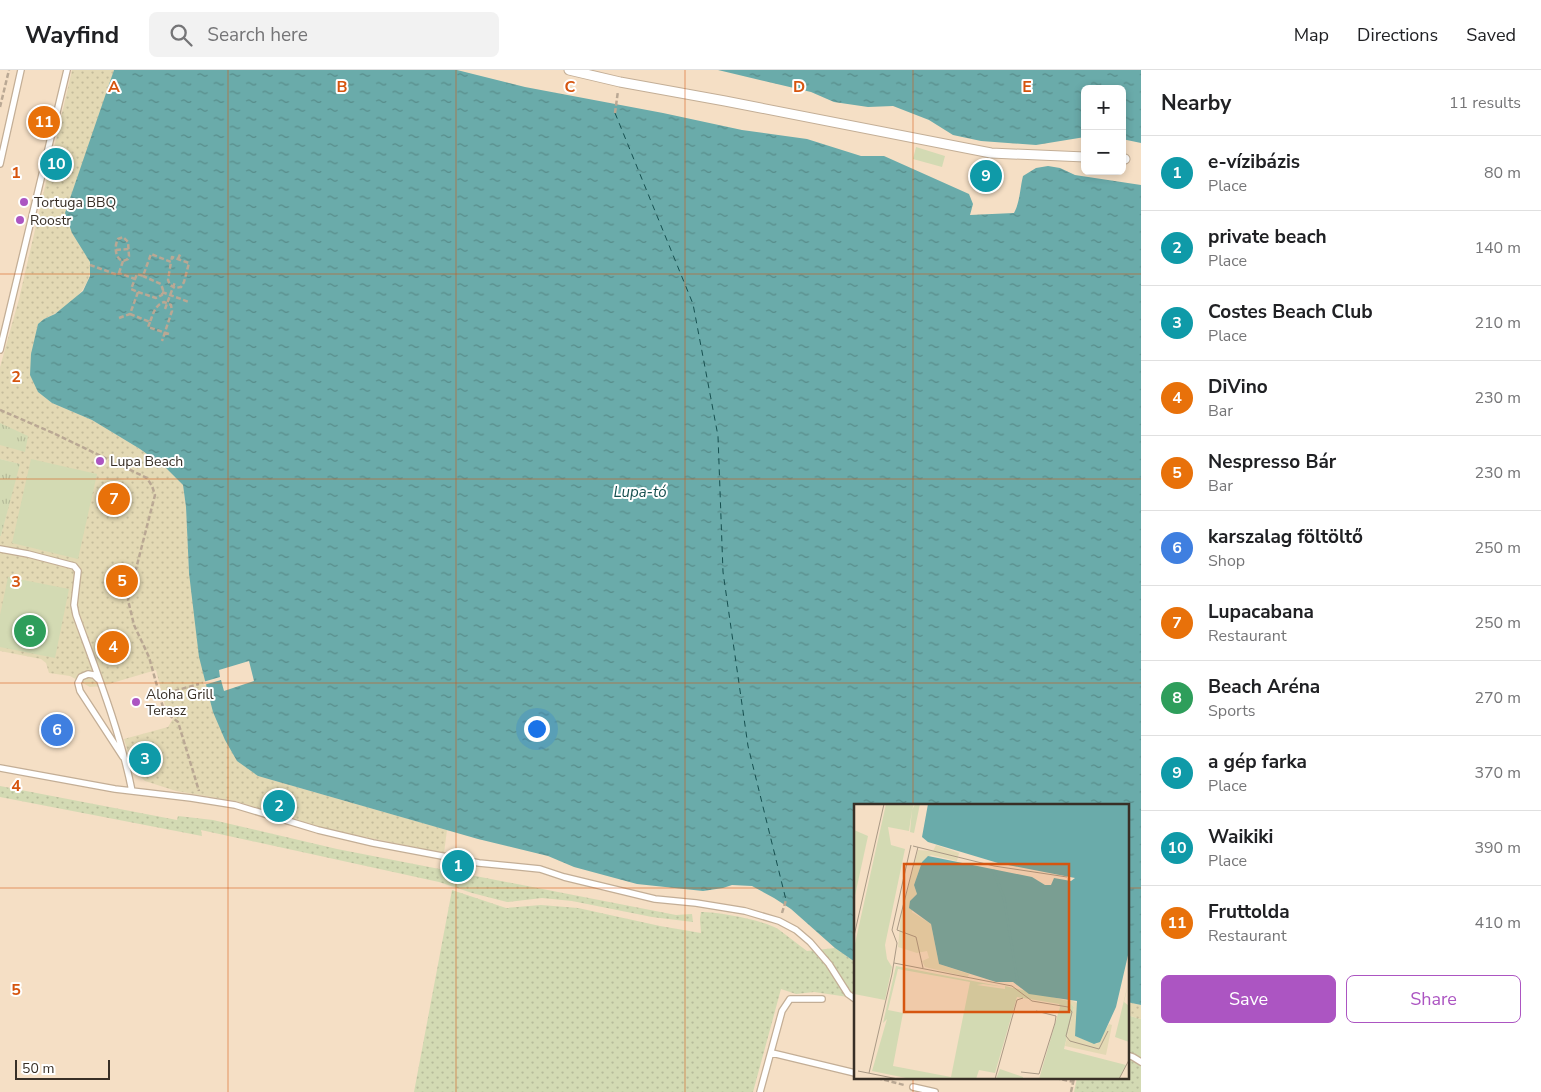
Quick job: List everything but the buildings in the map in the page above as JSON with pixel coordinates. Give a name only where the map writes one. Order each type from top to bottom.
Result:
[{"type":"street","points":[[569,70],[620,82],[991,153],[1081,157]]},
{"type":"lane","points":[[0,164],[22,70]]},
{"type":"lane","points":[[0,350],[67,70]]},
{"type":"lane","points":[[0,549],[74,566],[78,571],[74,605],[76,615],[127,763],[132,791]]},
{"type":"lane","points":[[100,681],[94,675],[88,674],[81,677],[78,683],[80,691],[127,763]]},
{"type":"lane","points":[[0,768],[132,791],[235,805],[318,830],[372,843],[479,863],[540,869],[564,877],[655,899],[745,911],[779,921],[796,930],[810,942],[829,964],[848,994],[854,998]]},
{"type":"lane","points":[[760,1092],[782,1011],[790,1000],[822,999]]},
{"type":"lane","points":[[772,1053],[854,1073]]},
{"type":"lane","points":[[1128,1055],[1141,1062]]},
{"type":"lane","points":[[913,1087],[935,1092]]},
{"type":"path","points":[[0,107],[9,70]]},
{"type":"path","points":[[615,113],[620,82]]},
{"type":"path","points":[[119,273],[123,261],[128,259],[129,250],[128,242],[122,237],[116,243],[116,250],[117,257],[123,261]]},
{"type":"path","points":[[116,250],[129,250]]},
{"type":"path","points":[[178,259],[181,252]]},
{"type":"path","points":[[143,276],[151,254],[171,262]]},
{"type":"path","points":[[172,257],[189,263],[181,287],[170,286],[168,280],[171,262],[172,257]]},
{"type":"path","points":[[90,265],[135,279]]},
{"type":"path","points":[[137,274],[161,284],[162,295],[156,298],[131,289],[135,279],[137,274]]},
{"type":"path","points":[[165,309],[175,282]]},
{"type":"path","points":[[130,314],[138,292]]},
{"type":"path","points":[[162,292],[189,302]]},
{"type":"path","points":[[162,341],[165,332],[172,311],[171,305],[164,302],[160,303],[155,309],[148,327],[165,332],[169,334]]},
{"type":"path","points":[[119,318],[130,314],[150,322]]},
{"type":"path","points":[[0,410],[54,433],[147,478],[152,486],[154,494],[128,600],[134,625],[148,657],[164,710],[178,722],[202,800]]},
{"type":"path","points":[[160,696],[199,684]]},
{"type":"path","points":[[779,921],[786,900]]},
{"type":"path","points":[[885,1080],[913,1087]]},
{"type":"path","points":[[1071,1092],[1074,1080]]},
{"type":"green space","points":[[916,147],[945,156],[942,167],[913,159]]},
{"type":"green space","points":[[0,423],[28,436],[25,452],[0,445]]},
{"type":"green space","points":[[0,459],[20,464],[1,536],[0,536]]},
{"type":"green space","points":[[31,459],[97,474],[78,559],[12,543]]},
{"type":"green space","points":[[8,577],[69,589],[55,658],[0,647],[0,615]]},
{"type":"green space","points":[[0,786],[177,820],[178,816],[213,820],[337,849],[676,915],[692,914],[693,922],[652,917],[572,901],[542,898],[507,902],[439,882],[201,830],[202,836],[0,797]]},
{"type":"green space","points":[[452,890],[506,908],[541,905],[578,908],[701,933],[701,912],[729,915],[752,920],[778,929],[807,951],[835,948],[854,961],[854,998],[814,992],[796,994],[781,989],[753,1092],[414,1092]]},
{"type":"green space","points":[[1128,1015],[1141,1019],[1141,1092],[1074,1092],[1077,1080],[1128,1080]]},
{"type":"sand","name":"Lupa Beach","points":[[72,70],[114,70],[72,233],[87,256],[90,263],[90,272],[83,289],[76,297],[61,310],[44,319],[38,392],[52,403],[92,420],[140,449],[165,467],[183,485],[189,573],[258,776],[447,830],[444,853],[326,829],[235,801],[176,791],[145,781],[133,770],[124,739],[168,727],[174,717],[166,709],[156,670],[102,686],[90,687],[70,676],[49,673],[46,663],[41,659],[0,651],[0,536],[19,464],[0,459],[0,367],[19,299]]},
{"type":"sand","points":[[1128,1002],[1141,1005],[1141,1019],[1128,1015]]},
{"type":"water","name":"Lupa-tó","points":[[114,70],[457,70],[525,87],[742,130],[807,139],[861,156],[884,156],[969,194],[973,204],[970,215],[1014,213],[1019,200],[1023,176],[1036,168],[1048,166],[1060,168],[1075,175],[1141,185],[1141,1005],[1128,1002],[1128,804],[854,804],[854,961],[835,948],[791,909],[752,886],[732,885],[703,891],[637,884],[574,867],[548,856],[478,839],[258,776],[237,761],[225,740],[213,712],[199,657],[189,573],[183,485],[165,467],[140,449],[92,420],[52,403],[38,392],[30,375],[31,354],[38,324],[55,314],[83,291],[90,276],[90,262],[72,233],[65,213]]},
{"type":"water","points":[[718,70],[1141,70],[1141,143],[1126,140],[1126,85],[1081,85],[1081,138],[1036,145],[981,141],[953,135],[929,120],[893,106],[868,107],[834,102],[811,92]]},
{"type":"pier","points":[[249,661],[254,681],[224,691],[221,680],[204,685],[203,682],[220,677],[219,670]]},
{"type":"ferry route","points":[[615,113],[693,304],[718,436],[723,572],[748,746],[786,900]]},
{"type":"place","name":"Fruttolda","points":[[44,122]]},
{"type":"place","name":"Waikiki","points":[[56,164]]},
{"type":"place","name":"a gép farka","points":[[986,176]]},
{"type":"place","name":"Tortuga BBQ","points":[[24,202]]},
{"type":"place","name":"Roostr","points":[[20,220]]},
{"type":"place","name":"Lupa Beach","points":[[100,461]]},
{"type":"place","name":"Lupacabana","points":[[114,499]]},
{"type":"place","name":"Nespresso Bár","points":[[122,581]]},
{"type":"place","name":"Beach Aréna","points":[[30,631]]},
{"type":"place","name":"DiVino","points":[[113,647]]},
{"type":"place","name":"Aloha Grill Terasz","points":[[136,702]]},
{"type":"place","name":"karszalag föltöltő","points":[[57,730]]},
{"type":"place","name":"Costes Beach Club","points":[[145,759]]},
{"type":"place","name":"private beach","points":[[279,806]]},
{"type":"place","name":"e-vízibázis","points":[[458,866]]}]
